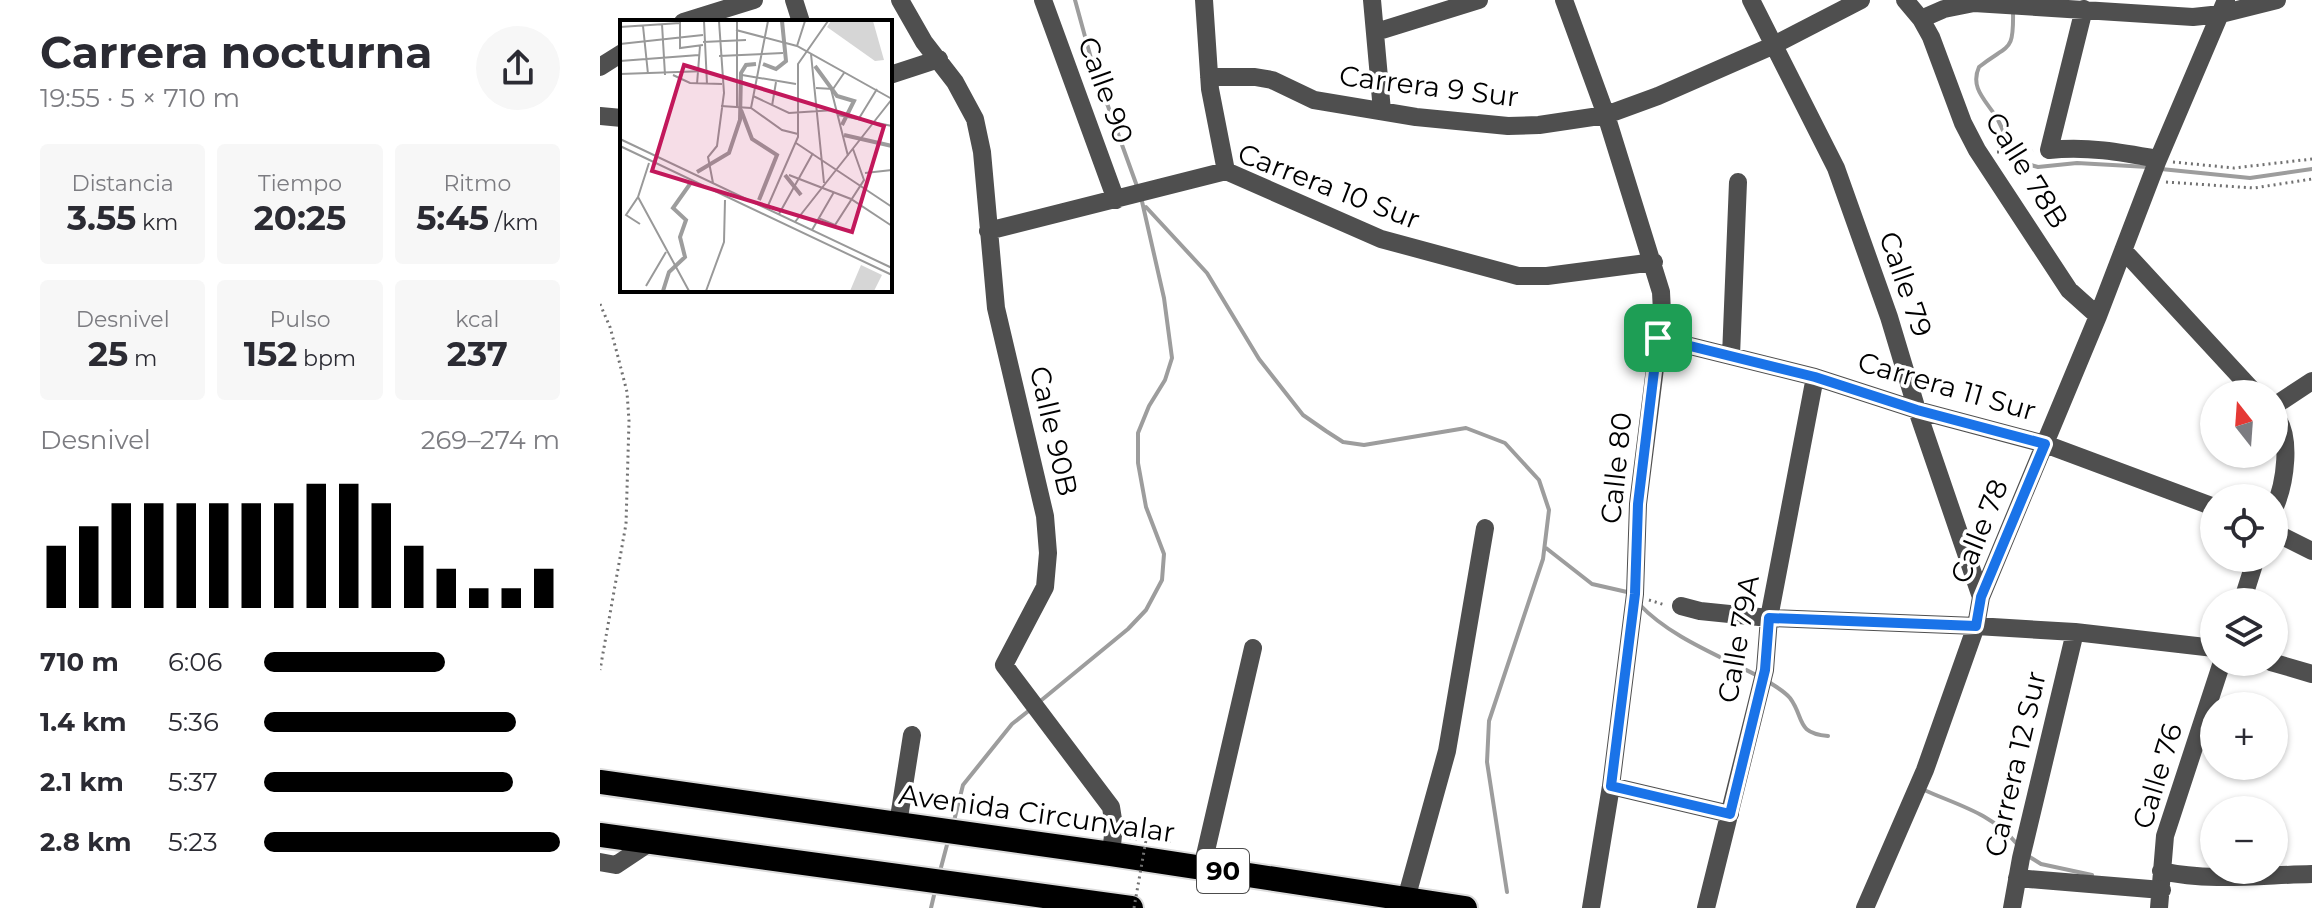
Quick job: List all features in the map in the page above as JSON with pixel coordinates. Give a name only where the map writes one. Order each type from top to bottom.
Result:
[{"type":"highway","name":"Avenida Circunvalar","points":[[600,782],[1111,854],[1465,908]]},
{"type":"highway","points":[[600,835],[1133,908]]},
{"type":"street","points":[[690,20],[754,0]]},
{"type":"street","points":[[794,0],[800,20]]},
{"type":"street","name":"Calle 90B","points":[[900,0],[924,42],[955,82],[975,119],[982,152],[996,308],[1045,516],[1048,553],[1045,587],[1004,665],[1111,807],[1114,826],[1111,854]]},
{"type":"street","name":"Calle 90","points":[[1043,0],[1122,198]]},
{"type":"street","points":[[1204,0],[1209,77],[1226,171]]},
{"type":"street","points":[[1372,0],[1382,111]]},
{"type":"street","points":[[1376,32],[1479,0]]},
{"type":"street","name":"Calle 80","points":[[1564,0],[1606,115],[1661,292],[1638,504],[1634,600],[1611,786],[1591,908]]},
{"type":"street","name":"Calle 79","points":[[1751,0],[1836,168],[1889,317],[1917,410],[1981,597]]},
{"type":"street","name":"Carrera 9 Sur","points":[[1209,77],[1272,80],[1314,100],[1382,111],[1508,126],[1539,125],[1606,115],[1658,96],[1772,46],[1861,0]]},
{"type":"street","name":"Calle 78B","points":[[1905,0],[1921,19],[1941,60],[1963,123],[1977,150],[2069,290],[2098,316]]},
{"type":"street","points":[[1921,19],[1960,5],[2090,6],[2193,17],[2224,7],[2277,0]]},
{"type":"street","points":[[2090,6],[2049,150],[2078,147],[2105,149],[2154,169]]},
{"type":"street","name":"Calle 78","points":[[1865,908],[1925,770],[1976,626],[1981,597],[2098,316],[2154,169],[2224,7]]},
{"type":"street","points":[[600,67],[620,54]]},
{"type":"street","points":[[892,74],[939,59]]},
{"type":"street","points":[[600,116],[620,118]]},
{"type":"street","name":"Carrera 10 Sur","points":[[988,231],[1226,171],[1381,239],[1518,276],[1547,276],[1654,262]]},
{"type":"street","points":[[1731,356],[1738,182]]},
{"type":"street","points":[[2123,250],[2243,380]]},
{"type":"street","name":"Carrera 11 Sur","points":[[1658,338],[1815,377],[1917,410],[2045,444],[2200,502]]},
{"type":"street","name":"Calle 79A","points":[[1706,908],[1763,677],[1769,618],[1815,377]]},
{"type":"street","points":[[2288,397],[2312,381]]},
{"type":"street","points":[[1406,899],[1447,751],[1485,528]]},
{"type":"street","points":[[2288,539],[2312,551]]},
{"type":"street","name":"Carrera 12 Sur","points":[[1681,606],[1769,618],[2075,632],[2200,646]]},
{"type":"street","name":"Carrera 12 Sur","points":[[2012,908],[2075,632]]},
{"type":"street","points":[[1202,868],[1253,648]]},
{"type":"street","points":[[2288,667],[2312,674]]},
{"type":"street","name":"Calle 76","points":[[2160,890],[2169,822],[2217,676]]},
{"type":"street","points":[[907,825],[912,735]]},
{"type":"street","points":[[1611,786],[1730,814]]},
{"type":"street","points":[[600,862],[616,865],[649,843]]},
{"type":"street","points":[[2017,878],[2160,890],[2184,876],[2237,878],[2312,874]]},
{"type":"path","points":[[2001,151],[2017,151]]},
{"type":"path","points":[[2154,169],[2221,168],[2312,159]]},
{"type":"path","points":[[2154,169],[2171,183],[2254,188],[2312,179]]},
{"type":"path","points":[[600,304],[610,327],[624,379],[629,421],[626,524],[600,670]]},
{"type":"path","points":[[1634,600],[1681,606]]},
{"type":"path","points":[[1133,908],[1146,840],[1130,838],[1131,834],[1170,838],[1169,842],[1133,837],[1165,839]]},
{"type":"waterway","points":[[1075,0],[1092,62],[1138,189]]},
{"type":"waterway","points":[[2013,10],[2011,41],[1979,67],[1976,82],[2014,156],[2020,162],[2038,167],[2077,163],[2148,167]]},
{"type":"waterway","points":[[2161,169],[2250,178],[2312,169]]},
{"type":"waterway","points":[[1038,703],[1128,629],[1146,610],[1162,580],[1164,554],[1146,507],[1138,463],[1138,433],[1149,406],[1165,380],[1172,358],[1164,298],[1141,197]]},
{"type":"waterway","points":[[1146,207],[1207,273],[1259,359],[1303,415],[1326,431],[1343,442],[1364,445],[1466,428],[1505,443],[1539,480],[1549,510],[1543,559],[1489,721],[1487,762],[1507,892]]},
{"type":"waterway","points":[[1546,548],[1592,584],[1630,595]]},
{"type":"waterway","points":[[1639,604],[1680,636],[1758,676]]},
{"type":"waterway","points":[[1769,682],[1790,698],[1805,728],[1828,736]]},
{"type":"waterway","points":[[953,825],[963,785],[1012,724],[1031,709]]},
{"type":"waterway","points":[[1924,790],[1986,818],[2017,844]]},
{"type":"waterway","points":[[939,875],[948,841]]},
{"type":"waterway","points":[[2028,856],[2041,864],[2092,875]]},
{"type":"waterway","points":[[931,908],[935,891]]},
{"type":"route","points":[[1658,338],[1815,377],[1917,410],[2045,444],[1981,597],[1976,626],[1769,618],[1765,670],[1730,814],[1611,786],[1635,594],[1638,504],[1658,338]]}]
